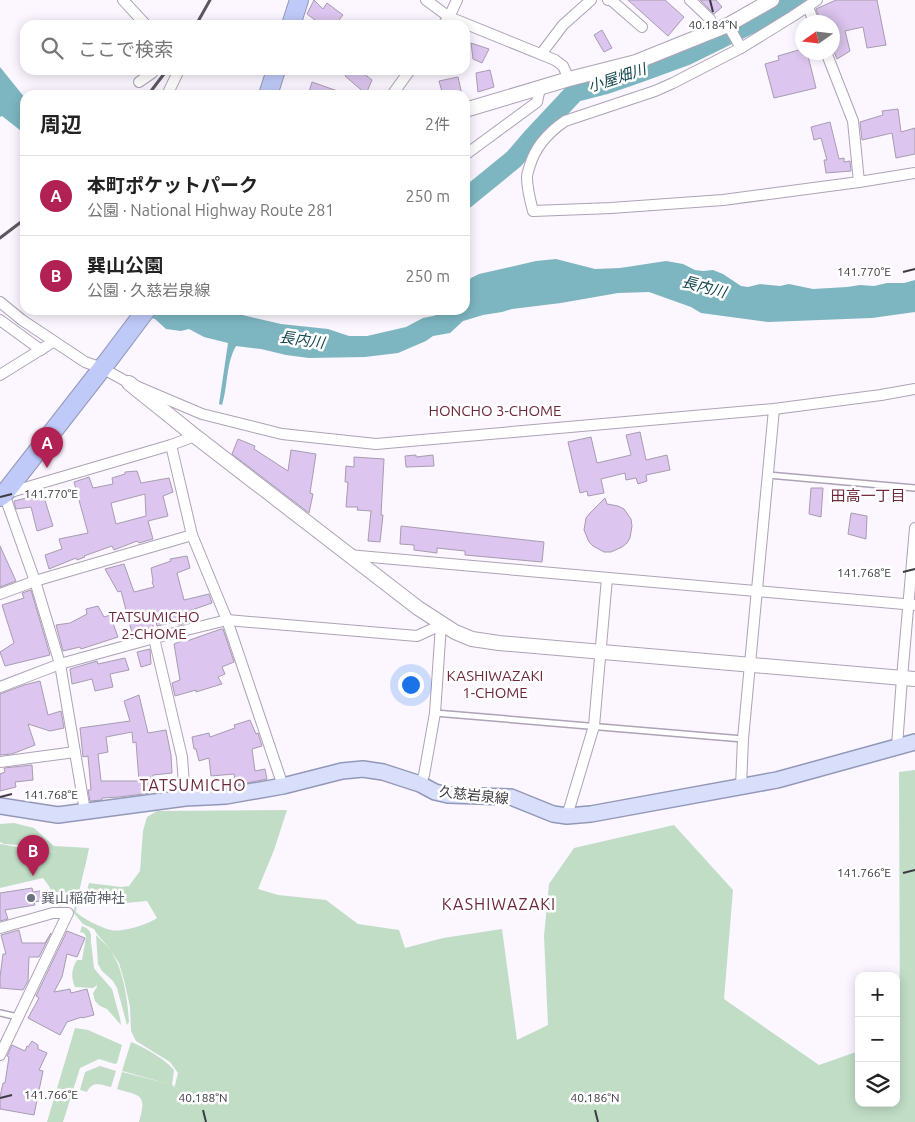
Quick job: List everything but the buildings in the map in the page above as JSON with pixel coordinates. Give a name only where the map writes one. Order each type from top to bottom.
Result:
[{"type":"highway","points":[[293,20],[299,0]]},
{"type":"highway","points":[[270,90],[274,75]]},
{"type":"highway","points":[[2,496],[142,315]]},
{"type":"main road","name":"久慈岩泉線","points":[[0,806],[58,815],[185,798],[226,796],[283,786],[342,771],[363,769],[383,772],[420,784],[435,792],[448,795],[511,798],[553,814],[567,816],[590,814],[777,780],[915,742]]},
{"type":"street","points":[[123,0],[141,20]]},
{"type":"street","points":[[426,0],[445,20]]},
{"type":"street","points":[[447,20],[457,0]]},
{"type":"street","points":[[541,54],[563,25],[592,0]]},
{"type":"street","points":[[608,0],[611,0],[642,27]]},
{"type":"street","points":[[690,0],[710,19]]},
{"type":"street","points":[[470,109],[568,79],[636,62],[729,27],[772,0]]},
{"type":"street","points":[[817,0],[808,7],[673,83],[655,91],[565,121],[540,143],[532,158],[527,175],[533,211],[611,208],[723,200],[915,173]]},
{"type":"street","points":[[808,7],[811,15]]},
{"type":"street","points":[[729,27],[739,46]]},
{"type":"street","points":[[470,29],[555,60],[563,66],[568,79]]},
{"type":"street","points":[[829,60],[853,122],[859,182]]},
{"type":"street","points":[[139,82],[149,75]]},
{"type":"street","points":[[169,90],[177,75]]},
{"type":"street","points":[[396,90],[406,75]]},
{"type":"street","points":[[470,151],[538,102],[540,88]]},
{"type":"street","points":[[0,302],[53,342],[85,362],[106,363],[195,436],[348,555],[441,625],[455,632],[472,639],[499,643],[908,679]]},
{"type":"street","points":[[0,320],[41,350]]},
{"type":"street","points":[[0,375],[53,342]]},
{"type":"street","points":[[129,383],[202,414],[282,434],[376,444],[774,409],[915,389]]},
{"type":"street","points":[[741,787],[743,739],[774,409]]},
{"type":"street","points":[[85,811],[60,664],[35,581],[2,496],[195,436]]},
{"type":"street","points":[[171,445],[192,534],[227,620],[283,786]]},
{"type":"street","points":[[897,746],[908,679],[915,528]]},
{"type":"street","points":[[0,594],[35,581],[192,534]]},
{"type":"street","points":[[348,555],[911,605]]},
{"type":"street","points":[[567,816],[594,726],[607,578]]},
{"type":"street","points":[[0,687],[60,664],[227,620],[417,636],[441,625]]},
{"type":"street","points":[[420,784],[424,774],[435,713],[441,625]]},
{"type":"street","points":[[154,638],[182,757],[185,798]]},
{"type":"street","points":[[0,762],[75,752]]},
{"type":"street","points":[[0,928],[54,913],[68,913],[0,1055]]},
{"type":"lane","points":[[768,475],[915,488]]},
{"type":"lane","points":[[435,713],[743,739]]},
{"type":"lane","points":[[0,1013],[18,1017]]},
{"type":"green space","points":[[915,770],[915,1122],[139,1122],[142,1106],[140,1098],[132,1093],[117,1089],[122,1072],[169,1084],[122,1071],[131,1042],[154,1054],[174,1070],[172,1085],[174,1089],[178,1073],[170,1062],[136,1041],[131,1031],[130,1007],[124,980],[119,963],[110,950],[118,965],[125,987],[129,1022],[127,1025],[117,988],[98,964],[96,935],[110,949],[94,929],[83,924],[73,912],[75,906],[73,902],[58,907],[49,886],[43,878],[0,888],[0,844],[17,847],[31,844],[61,855],[31,843],[18,845],[0,842],[0,824],[14,823],[34,828],[54,846],[89,848],[76,912],[93,923],[111,930],[116,931],[135,927],[157,918],[147,901],[125,903],[101,901],[85,897],[89,883],[121,887],[129,886],[140,871],[143,831],[147,817],[157,811],[287,810],[274,850],[258,889],[278,895],[326,900],[358,924],[399,930],[405,948],[443,938],[502,929],[517,1040],[548,1025],[544,936],[549,884],[574,848],[674,825],[733,890],[724,999],[819,1065],[855,1052],[855,1107],[900,1107],[899,772]]},
{"type":"green space","points":[[82,926],[90,932],[90,948],[91,941],[94,968],[112,989],[121,1025],[107,1009],[95,1001],[93,993],[97,987],[96,984],[93,988],[75,987],[72,977],[73,970],[77,960],[82,960],[86,937],[84,933],[80,932]]},
{"type":"green space","points":[[75,1028],[88,1030],[122,1045],[117,1063],[99,1059],[80,1068],[63,1122],[47,1122]]},
{"type":"green space","points":[[100,1066],[116,1071],[111,1087],[98,1084],[89,1088],[87,1092],[80,1090],[85,1072]]},
{"type":"water","points":[[0,67],[20,92],[20,130],[2,116],[0,117]]},
{"type":"water","name":"長内川","points":[[556,259],[595,269],[620,268],[666,261],[683,264],[695,270],[713,270],[741,286],[748,287],[760,284],[780,286],[789,284],[813,289],[860,285],[874,286],[915,280],[915,312],[872,318],[768,322],[701,313],[691,307],[649,292],[618,293],[483,315],[463,321],[450,333],[433,336],[398,353],[365,357],[309,358],[236,346],[230,360],[222,405],[219,404],[228,343],[204,337],[189,329],[181,331],[166,329],[155,319],[142,315],[243,315],[281,324],[328,329],[349,336],[367,336],[406,327],[423,318],[436,315],[470,315],[471,278],[479,274],[536,261]]},
{"type":"waterway","name":"小屋畑川","points":[[470,195],[514,159],[575,92],[606,84],[687,55],[799,0]]},
{"type":"railway","points":[[199,20],[210,0]]},
{"type":"railway","points":[[152,90],[163,75]]},
{"type":"railway","points":[[0,238],[20,223]]},
{"type":"place","name":"本町ポケットパーク","points":[[47,468]]},
{"type":"place","name":"巽山公園","points":[[33,876]]},
{"type":"place","name":"巽山稲荷神社","points":[[31,898]]},
{"type":"district","name":"HONCHO 3-CHOME","points":[[495,411]]},
{"type":"district","name":"田高一丁目","points":[[868,496]]},
{"type":"district","name":"TATSUMICHO 2-CHOME","points":[[154,626]]},
{"type":"district","name":"KASHIWAZAKI 1-CHOME","points":[[495,684]]},
{"type":"district","name":"TATSUMICHO","points":[[193,785]]},
{"type":"district","name":"KASHIWAZAKI","points":[[499,904]]}]
